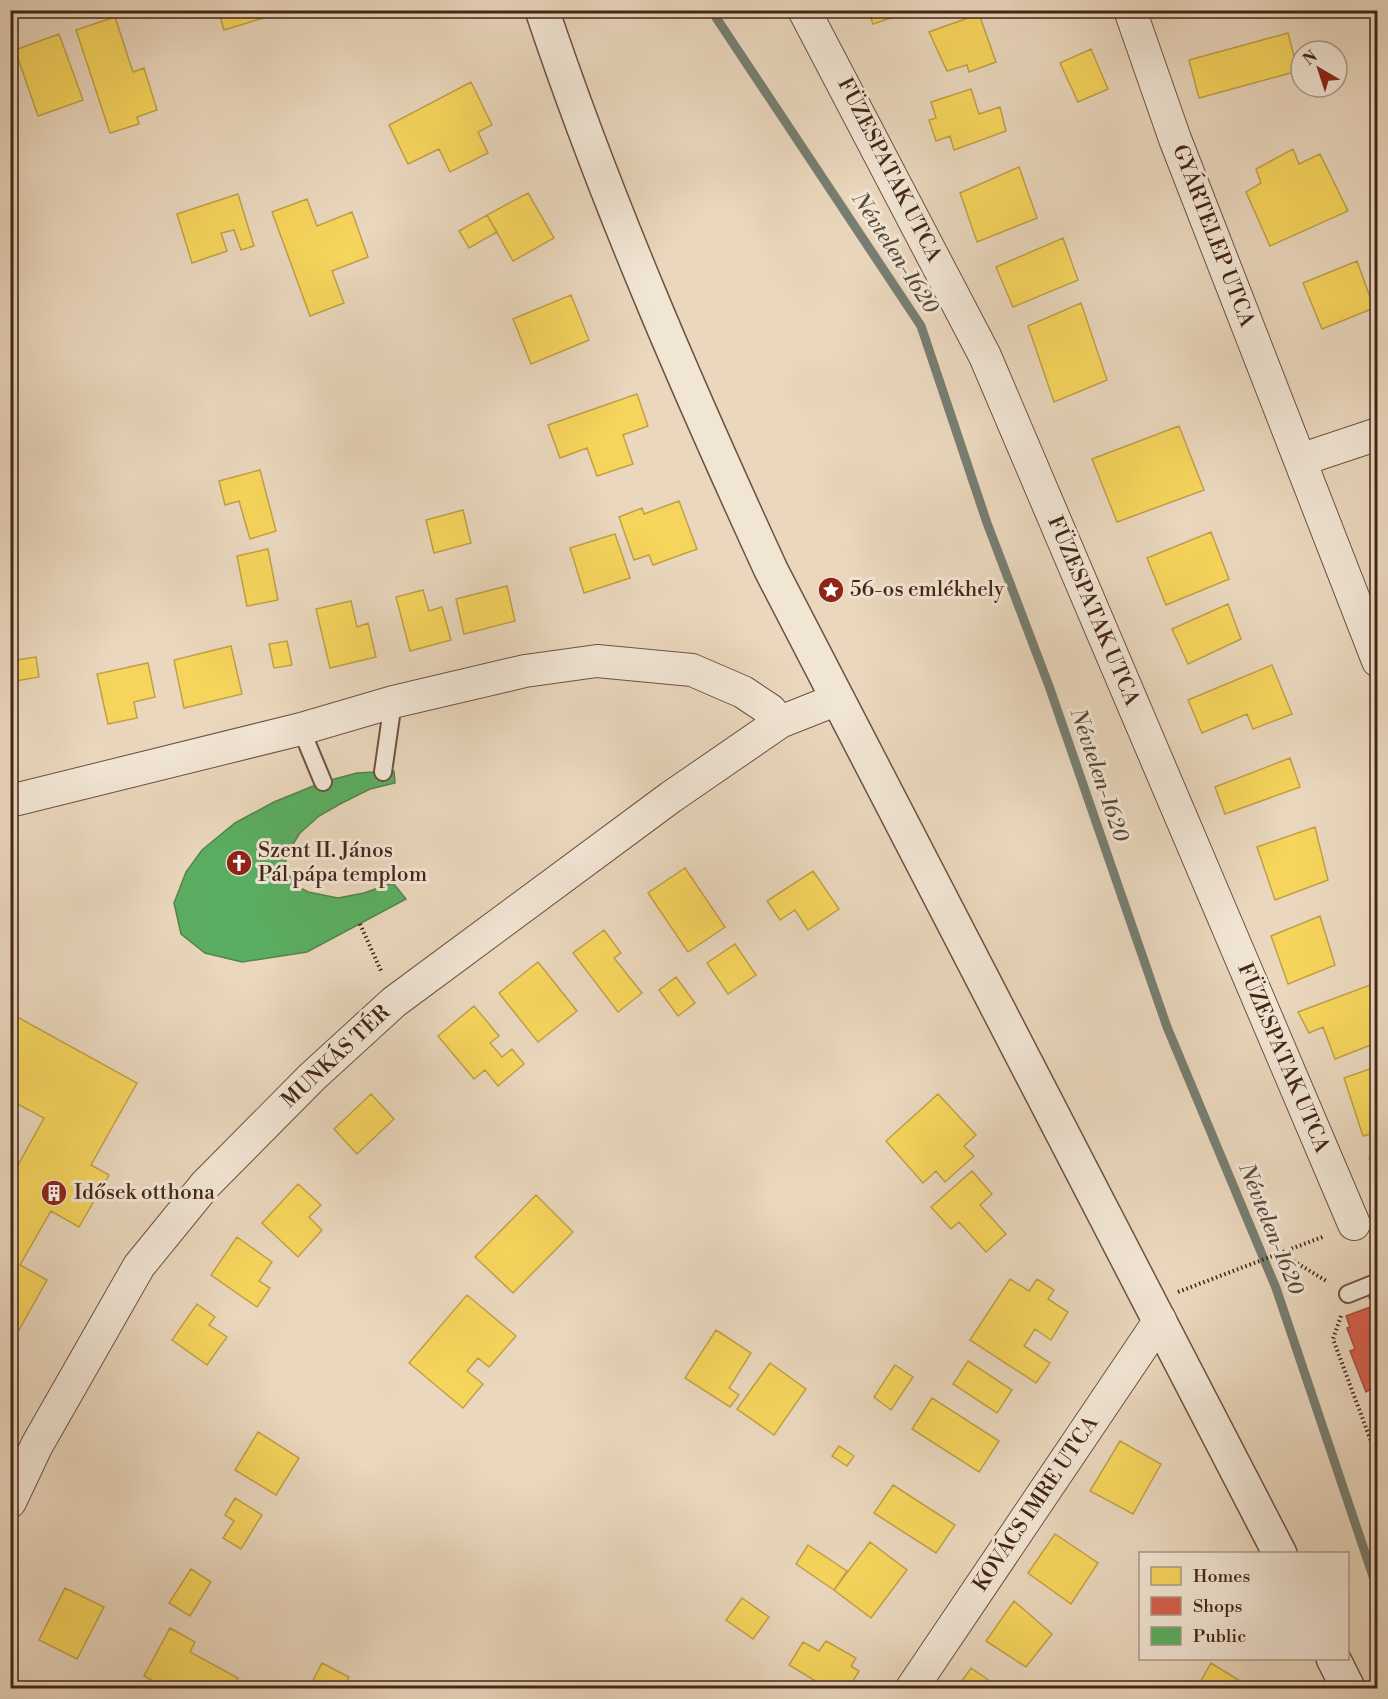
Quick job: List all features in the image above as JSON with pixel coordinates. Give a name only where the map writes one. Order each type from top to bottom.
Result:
[{"type":"street","points":[[542,10],[649,292],[706,429],[771,570],[1279,1552]]},
{"type":"street","name":"FÜZESPATAK UTCA","points":[[804,10],[985,356],[1354,1224]]},
{"type":"street","name":"GYÁRTELEP UTCA","points":[[1130,10],[1175,139],[1377,661]]},
{"type":"street","points":[[1300,460],[1377,434]]},
{"type":"street","points":[[10,801],[301,729],[393,702],[525,672],[597,662],[692,670],[743,692],[770,710],[780,722]]},
{"type":"street","name":"MUNKÁS TÉR","points":[[10,1502],[37,1445],[139,1266],[205,1185],[312,1077],[394,1002],[671,797],[780,722],[838,699]]},
{"type":"street","name":"KOVÁCS IMRE UTCA","points":[[912,1689],[1160,1320]]},
{"type":"street","points":[[1334,1660],[1348,1689]]},
{"type":"lane","points":[[383,772],[393,702]]},
{"type":"lane","points":[[301,729],[323,782]]},
{"type":"lane","points":[[1348,1294],[1377,1282]]},
{"type":"path","points":[[360,924],[394,1002]]},
{"type":"path","points":[[1160,1320],[1173,1294],[1282,1254],[1354,1224]]},
{"type":"path","points":[[1282,1254],[1348,1294],[1333,1339],[1377,1460]]},
{"type":"building: Homes","points":[[218,10],[290,10],[224,30]]},
{"type":"building: Homes","points":[[868,10],[914,10],[873,24]]},
{"type":"building: Homes","points":[[979,14],[996,62],[969,72],[967,65],[947,71],[929,32]]},
{"type":"building: Homes","points":[[115,17],[133,72],[144,68],[157,110],[137,117],[139,124],[110,133],[76,30]]},
{"type":"building: Homes","points":[[1288,33],[1290,39],[1289,73],[1199,98],[1189,60]]},
{"type":"building: Homes","points":[[59,34],[83,100],[38,116],[15,50]]},
{"type":"building: Homes","points":[[1091,49],[1108,89],[1078,102],[1060,63]]},
{"type":"building: Homes","points":[[471,82],[492,125],[478,132],[488,153],[450,172],[439,149],[408,164],[389,125]]},
{"type":"building: Homes","points":[[971,89],[979,114],[1000,107],[1006,131],[954,150],[950,136],[936,141],[929,120],[936,118],[931,102]]},
{"type":"building: Homes","points":[[1293,149],[1299,164],[1320,154],[1348,211],[1270,246],[1246,192],[1261,183],[1256,169]]},
{"type":"building: Homes","points":[[1019,167],[1037,218],[977,242],[960,193]]},
{"type":"building: Homes","points":[[528,193],[554,238],[513,261],[487,215]]},
{"type":"building: Homes","points":[[238,194],[254,246],[241,250],[234,230],[221,233],[227,251],[192,263],[177,214]]},
{"type":"building: Homes","points":[[307,199],[317,226],[352,212],[368,257],[332,271],[344,303],[310,316],[272,212]]},
{"type":"building: Homes","points":[[487,215],[497,232],[469,248],[459,231]]},
{"type":"building: Homes","points":[[1063,238],[1078,280],[1013,307],[996,267]]},
{"type":"building: Homes","points":[[1357,261],[1374,308],[1322,329],[1303,283]]},
{"type":"building: Homes","points":[[571,295],[589,340],[531,364],[513,319]]},
{"type":"building: Homes","points":[[1081,303],[1107,380],[1054,402],[1028,326]]},
{"type":"building: Homes","points":[[637,394],[648,426],[623,435],[633,464],[597,476],[587,448],[560,458],[548,425]]},
{"type":"building: Homes","points":[[1179,426],[1204,490],[1117,522],[1092,459]]},
{"type":"building: Homes","points":[[260,470],[276,531],[250,539],[239,501],[225,505],[219,481]]},
{"type":"building: Homes","points":[[679,501],[697,549],[653,565],[649,555],[634,560],[619,517],[642,508],[644,514]]},
{"type":"building: Homes","points":[[463,510],[471,543],[434,553],[426,520]]},
{"type":"building: Homes","points":[[1211,532],[1229,579],[1166,605],[1147,558]]},
{"type":"building: Homes","points":[[615,534],[630,578],[584,593],[570,548]]},
{"type":"building: Homes","points":[[268,549],[278,600],[247,606],[237,556]]},
{"type":"building: Homes","points":[[507,586],[515,621],[464,634],[456,599]]},
{"type":"building: Homes","points":[[423,590],[429,611],[442,607],[451,640],[410,651],[396,597]]},
{"type":"building: Homes","points":[[351,601],[357,627],[368,623],[376,657],[330,668],[316,609]]},
{"type":"building: Homes","points":[[1228,604],[1241,639],[1188,664],[1172,629]]},
{"type":"building: Homes","points":[[287,641],[292,665],[274,668],[269,644]]},
{"type":"building: Homes","points":[[231,646],[242,694],[184,708],[174,660]]},
{"type":"building: Homes","points":[[36,657],[39,677],[10,682],[10,661]]},
{"type":"building: Homes","points":[[148,663],[155,697],[134,702],[137,718],[108,724],[97,674]]},
{"type":"building: Homes","points":[[1272,665],[1292,714],[1253,729],[1247,714],[1202,733],[1188,700]]},
{"type":"building: Homes","points":[[10,700],[16,738],[10,739]]},
{"type":"building: Homes","points":[[1290,758],[1300,787],[1225,814],[1215,787]]},
{"type":"building: Homes","points":[[1315,827],[1328,880],[1275,900],[1257,847]]},
{"type":"building: Homes","points":[[685,868],[725,927],[688,952],[648,893]]},
{"type":"building: Homes","points":[[813,871],[839,909],[808,930],[795,910],[780,920],[767,901]]},
{"type":"building: Homes","points":[[1320,916],[1335,965],[1288,984],[1271,936]]},
{"type":"building: Homes","points":[[604,930],[621,953],[614,958],[642,993],[618,1012],[573,953]]},
{"type":"building: Homes","points":[[735,944],[756,975],[728,994],[707,963]]},
{"type":"building: Homes","points":[[538,962],[577,1011],[538,1042],[499,993]]},
{"type":"building: Homes","points":[[676,977],[695,1003],[678,1016],[659,990]]},
{"type":"building: Homes","points":[[1378,982],[1378,1020],[1370,1023],[1376,1043],[1335,1059],[1323,1027],[1309,1033],[1298,1012]]},
{"type":"building: Homes","points":[[474,1006],[499,1036],[490,1043],[502,1057],[512,1049],[524,1064],[498,1086],[485,1070],[474,1079],[438,1036]]},
{"type":"building: Homes","name":"Idősek otthona","points":[[10,1013],[137,1083],[91,1165],[109,1175],[79,1227],[51,1211],[20,1265],[47,1280],[10,1346],[10,1161],[18,1165],[44,1118],[10,1100]]},
{"type":"building: Homes","points":[[1378,1066],[1378,1132],[1363,1136],[1344,1078]]},
{"type":"building: Homes","points":[[371,1094],[394,1119],[357,1154],[334,1129]]},
{"type":"building: Homes","points":[[938,1094],[976,1135],[964,1146],[974,1156],[945,1182],[936,1171],[923,1183],[886,1141]]},
{"type":"building: Homes","points":[[1378,1154],[1378,1182],[1369,1158]]},
{"type":"building: Homes","points":[[972,1171],[992,1194],[980,1205],[1006,1234],[986,1252],[959,1222],[951,1229],[931,1207]]},
{"type":"building: Homes","points":[[298,1184],[321,1205],[309,1217],[322,1230],[298,1257],[262,1223]]},
{"type":"building: Homes","points":[[536,1195],[573,1232],[513,1293],[475,1257]]},
{"type":"building: Homes","points":[[237,1237],[272,1262],[259,1281],[270,1288],[257,1307],[211,1275]]},
{"type":"building: Homes","points":[[1010,1279],[1029,1291],[1037,1279],[1054,1290],[1048,1299],[1068,1312],[1051,1340],[1035,1329],[1024,1346],[1050,1363],[1036,1383],[970,1340]]},
{"type":"building: Homes","points":[[467,1295],[516,1336],[489,1367],[478,1358],[467,1371],[483,1384],[463,1408],[409,1363]]},
{"type":"building: Homes","points":[[197,1304],[215,1317],[209,1325],[227,1337],[207,1365],[172,1340]]},
{"type":"building: Homes","points":[[716,1330],[751,1353],[729,1388],[739,1395],[730,1407],[685,1378]]},
{"type":"building: Homes","points":[[968,1361],[1012,1390],[997,1413],[953,1384]]},
{"type":"building: Homes","points":[[770,1363],[806,1389],[774,1435],[737,1409]]},
{"type":"building: Homes","points":[[895,1365],[913,1377],[891,1410],[874,1397]]},
{"type":"building: Homes","points":[[932,1398],[999,1441],[979,1472],[912,1429]]},
{"type":"building: Homes","points":[[258,1432],[299,1458],[276,1495],[235,1470]]},
{"type":"building: Homes","points":[[1120,1441],[1161,1464],[1133,1514],[1090,1491]]},
{"type":"building: Homes","points":[[839,1446],[854,1456],[847,1466],[832,1456]]},
{"type":"building: Homes","points":[[893,1485],[955,1525],[936,1553],[874,1513]]},
{"type":"building: Homes","points":[[235,1498],[262,1515],[241,1549],[223,1538],[234,1521],[225,1515]]},
{"type":"building: Homes","points":[[1055,1534],[1098,1563],[1071,1604],[1028,1573]]},
{"type":"building: Homes","points":[[870,1542],[907,1570],[871,1618],[834,1590]]},
{"type":"building: Homes","points":[[808,1545],[847,1571],[834,1590],[796,1564]]},
{"type":"building: Homes","points":[[191,1569],[211,1582],[190,1616],[169,1603]]},
{"type":"building: Homes","points":[[65,1588],[104,1607],[77,1659],[39,1640]]},
{"type":"building: Homes","points":[[742,1598],[769,1617],[753,1639],[726,1620]]},
{"type":"building: Homes","points":[[1014,1601],[1052,1634],[1026,1667],[986,1641]]},
{"type":"building: Homes","points":[[170,1628],[195,1642],[190,1652],[238,1678],[232,1688],[166,1688],[144,1676]]},
{"type":"building: Homes","points":[[826,1641],[856,1658],[851,1666],[859,1671],[849,1688],[827,1688],[789,1665],[803,1642],[819,1651]]},
{"type":"building: Homes","points":[[322,1663],[349,1677],[343,1688],[309,1688]]},
{"type":"building: Homes","points":[[1211,1663],[1248,1686],[1246,1688],[1197,1688]]},
{"type":"building: Homes","points":[[971,1668],[1000,1688],[957,1688]]},
{"type":"building: Shops","points":[[1378,1294],[1378,1405],[1371,1389],[1366,1392],[1350,1351],[1355,1349],[1347,1328],[1350,1327],[1346,1316],[1373,1306],[1369,1297]]},
{"type":"building: Public","name":"Szent II. János Pál pápa templom","points":[[394,771],[395,783],[370,789],[340,804],[319,816],[300,833],[286,855],[286,871],[295,885],[308,892],[338,898],[364,893],[393,883],[406,899],[307,952],[242,962],[205,953],[181,934],[174,903],[186,872],[202,850],[235,823],[274,802],[323,782],[357,773]]},
{"type":"waterway","name":"Névtelen-1620","points":[[711,10],[921,326],[987,523],[1049,686],[1167,1027],[1276,1288],[1378,1591]]},
{"type":"place","name":"56-os emlékhely","points":[[831,590]]},
{"type":"place","name":"Szent II. János Pál pápa templom","points":[[239,863]]},
{"type":"place","name":"Idősek otthona","points":[[54,1193]]}]
